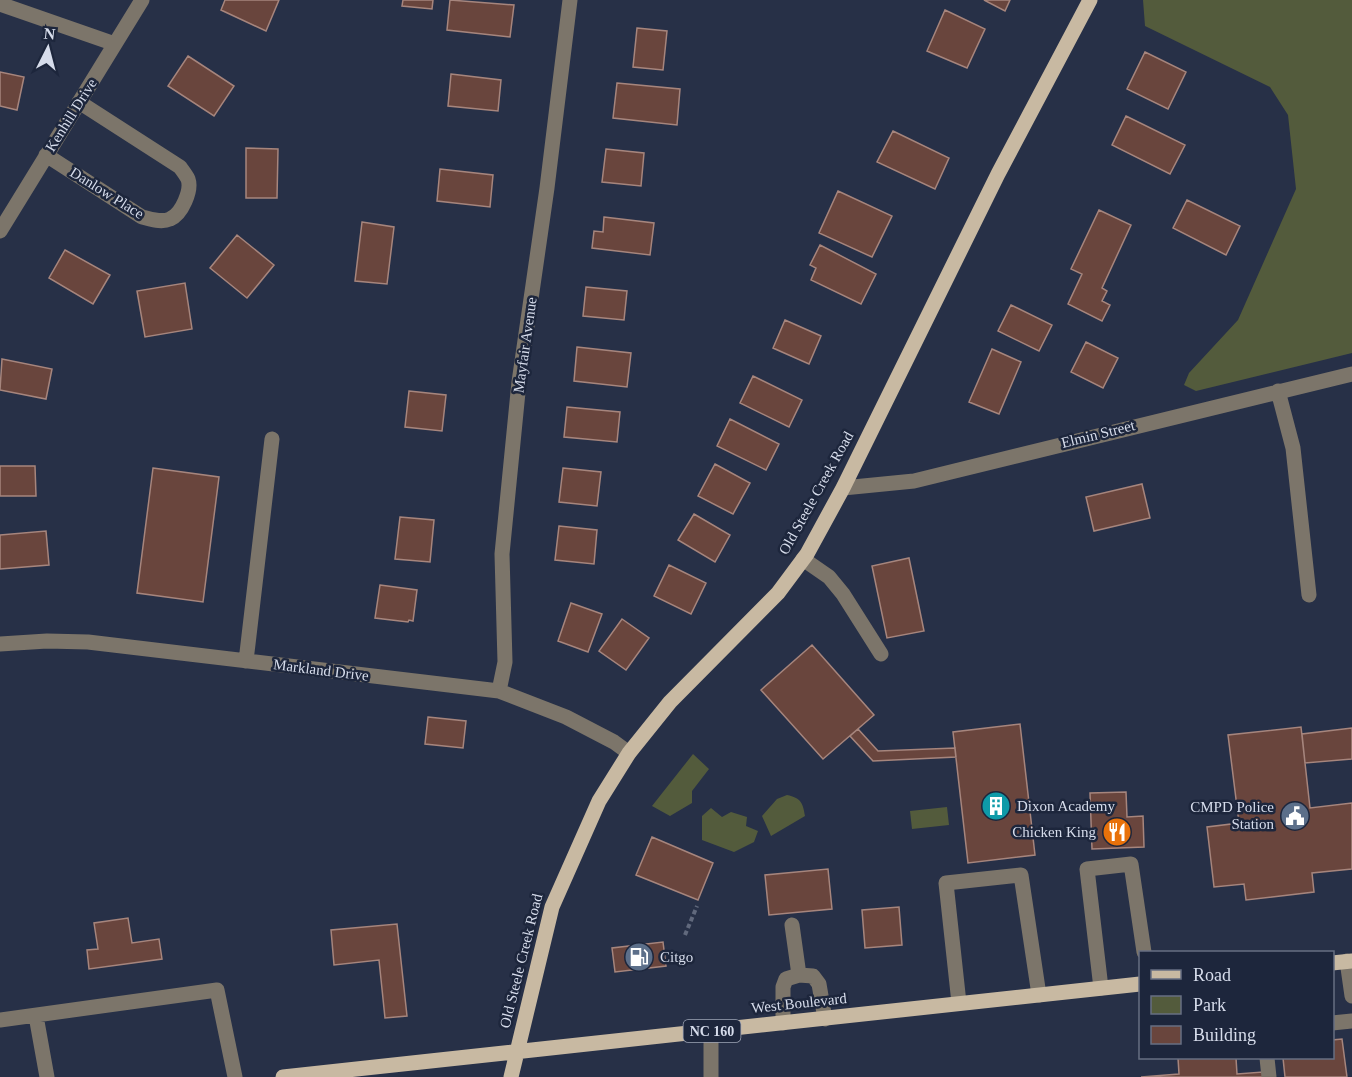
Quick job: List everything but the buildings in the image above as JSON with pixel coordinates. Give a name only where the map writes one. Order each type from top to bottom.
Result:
[{"type":"main road","name":"Old Steele Creek Road","points":[[511,1077],[557,891],[599,801],[629,753],[670,702],[778,593],[803,559],[843,488],[998,174],[1090,0]]},
{"type":"main road","name":"West Boulevard","points":[[283,1077],[1139,984]]},
{"type":"street","name":"Kenhill Drive","points":[[0,231],[142,0]]},
{"type":"street","name":"Mayfair Avenue","points":[[499,690],[505,662],[502,554],[518,393],[547,188],[570,0]]},
{"type":"street","points":[[0,4],[116,44]]},
{"type":"street","name":"Danlow Place","points":[[46,155],[142,217],[160,221],[169,220],[176,215],[187,196],[189,180],[180,167],[79,102]]},
{"type":"street","name":"Elmin Street","points":[[843,488],[914,481],[1352,374]]},
{"type":"street","points":[[1278,391],[1293,448],[1309,595]]},
{"type":"street","points":[[246,661],[272,439]]},
{"type":"street","points":[[803,559],[829,577],[843,594],[881,654]]},
{"type":"street","name":"Markland Drive","points":[[0,644],[47,641],[88,642],[499,690],[566,717],[614,742],[629,753]]},
{"type":"street","points":[[1101,988],[1087,869],[1131,864],[1144,951]]},
{"type":"street","points":[[959,1004],[946,883],[1022,875],[1039,995]]},
{"type":"street","points":[[792,926],[799,975]]},
{"type":"street","points":[[1344,961],[1352,996]]},
{"type":"street","points":[[783,1023],[783,987],[786,979],[799,975],[813,976],[819,984],[825,1018]]},
{"type":"street","points":[[0,1020],[217,990],[235,1077]]},
{"type":"street","points":[[36,1016],[47,1077]]},
{"type":"street","points":[[1334,1023],[1352,1021]]},
{"type":"street","points":[[711,1031],[711,1077]]},
{"type":"street","points":[[1267,1059],[1269,1077]]},
{"type":"path","points":[[686,935],[697,906]]},
{"type":"green space","points":[[1143,0],[1352,0],[1352,353],[1196,391],[1184,385],[1189,373],[1238,320],[1296,189],[1288,115],[1270,87],[1145,26]]},
{"type":"green space","points":[[693,754],[709,769],[692,791],[692,803],[670,816],[652,806]]},
{"type":"green space","points":[[787,795],[800,802],[805,816],[771,836],[762,816],[777,799]]},
{"type":"green space","points":[[947,807],[949,825],[912,829],[910,811]]},
{"type":"green space","points":[[711,808],[722,817],[731,812],[747,817],[746,826],[758,831],[754,842],[734,852],[702,840],[702,816]]},
{"type":"place","name":"Dixon Academy","points":[[996,806]]},
{"type":"place","name":"CMPD Police Station","points":[[1295,816]]},
{"type":"place","name":"Chicken King","points":[[1117,832]]},
{"type":"place","name":"Citgo","points":[[639,957]]}]
